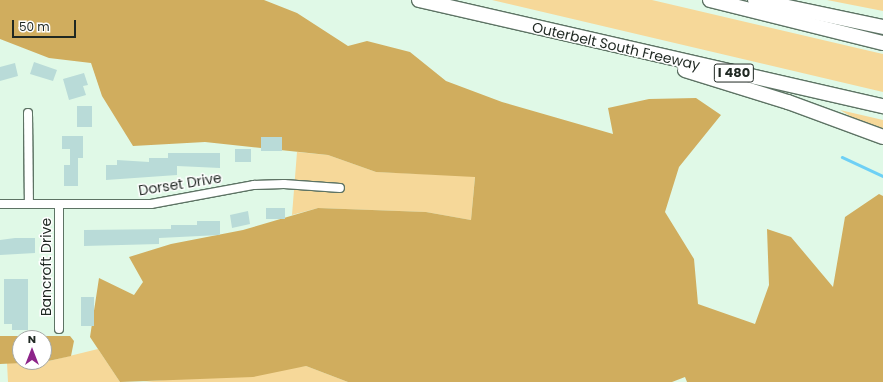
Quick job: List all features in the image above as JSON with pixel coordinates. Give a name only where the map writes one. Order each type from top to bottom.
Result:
[{"type":"highway","name":"Outerbelt South Freeway","points":[[419,0],[883,106]]},
{"type":"highway","points":[[710,0],[883,43]]},
{"type":"highway","points":[[755,0],[883,27]]},
{"type":"highway","points":[[585,39],[788,102],[880,136]]},
{"type":"street","points":[[28,113],[29,204]]},
{"type":"street","name":"Dorset Drive","points":[[0,204],[151,204],[254,185],[284,184],[340,188]]},
{"type":"street","name":"Bancroft Drive","points":[[58,204],[58,330]]},
{"type":"shaded area","points":[[0,0],[264,0],[297,13],[348,46],[367,41],[410,52],[446,81],[502,102],[613,134],[608,108],[649,99],[696,98],[721,115],[679,167],[665,212],[694,259],[698,304],[755,324],[769,285],[767,229],[791,237],[833,287],[845,217],[879,194],[883,196],[883,382],[687,382],[685,377],[672,382],[348,382],[306,366],[253,377],[120,382],[90,337],[99,278],[134,295],[143,282],[129,257],[171,244],[243,230],[318,208],[426,212],[471,220],[475,177],[376,172],[328,155],[205,142],[133,146],[102,96],[91,63],[49,58],[0,39]]},
{"type":"shaded area","points":[[492,0],[652,0],[883,54],[883,92]]},
{"type":"shaded area","points":[[827,0],[883,0],[883,11]]},
{"type":"shaded area","points":[[840,110],[883,120],[883,130],[857,120]]},
{"type":"shaded area","points":[[297,152],[328,155],[376,172],[475,176],[471,220],[426,212],[318,208],[292,215]]},
{"type":"shaded area","points":[[0,336],[12,336],[12,363],[0,364]]},
{"type":"shaded area","points":[[52,336],[70,336],[74,341],[71,356],[52,360]]},
{"type":"shaded area","points":[[98,349],[120,382],[8,382],[7,363],[12,363],[12,370],[52,370],[52,360]]},
{"type":"shaded area","points":[[306,366],[348,382],[143,382]]},
{"type":"building","points":[[34,62],[57,70],[53,81],[30,74]]},
{"type":"building","points":[[15,63],[18,76],[0,81],[0,67]]},
{"type":"building","points":[[84,73],[88,85],[83,86],[86,95],[69,100],[63,79]]},
{"type":"building","points":[[77,106],[92,106],[92,127],[77,127]]},
{"type":"building","points":[[62,136],[83,136],[83,158],[78,158],[78,186],[64,186],[64,165],[70,165],[70,149],[62,149]]},
{"type":"building","points":[[261,137],[282,137],[282,151],[261,151]]},
{"type":"building","points":[[235,149],[251,149],[251,162],[235,162]]},
{"type":"building","points":[[168,153],[220,153],[220,168],[177,166],[177,175],[106,180],[106,165],[117,165],[117,160],[149,162],[149,158],[168,158]]},
{"type":"building","points":[[266,208],[285,208],[285,219],[266,219]]},
{"type":"building","points":[[248,211],[250,224],[232,228],[230,215]]},
{"type":"building","points":[[197,221],[220,221],[220,235],[159,238],[159,244],[84,246],[84,230],[171,229],[171,225],[197,225]]},
{"type":"building","points":[[35,238],[35,253],[0,255],[0,240]]},
{"type":"building","points":[[4,279],[28,279],[28,330],[12,330],[12,324],[4,324]]},
{"type":"building","points":[[81,297],[94,297],[94,326],[81,326]]},
{"type":"waterway","points":[[842,157],[883,176]]}]
